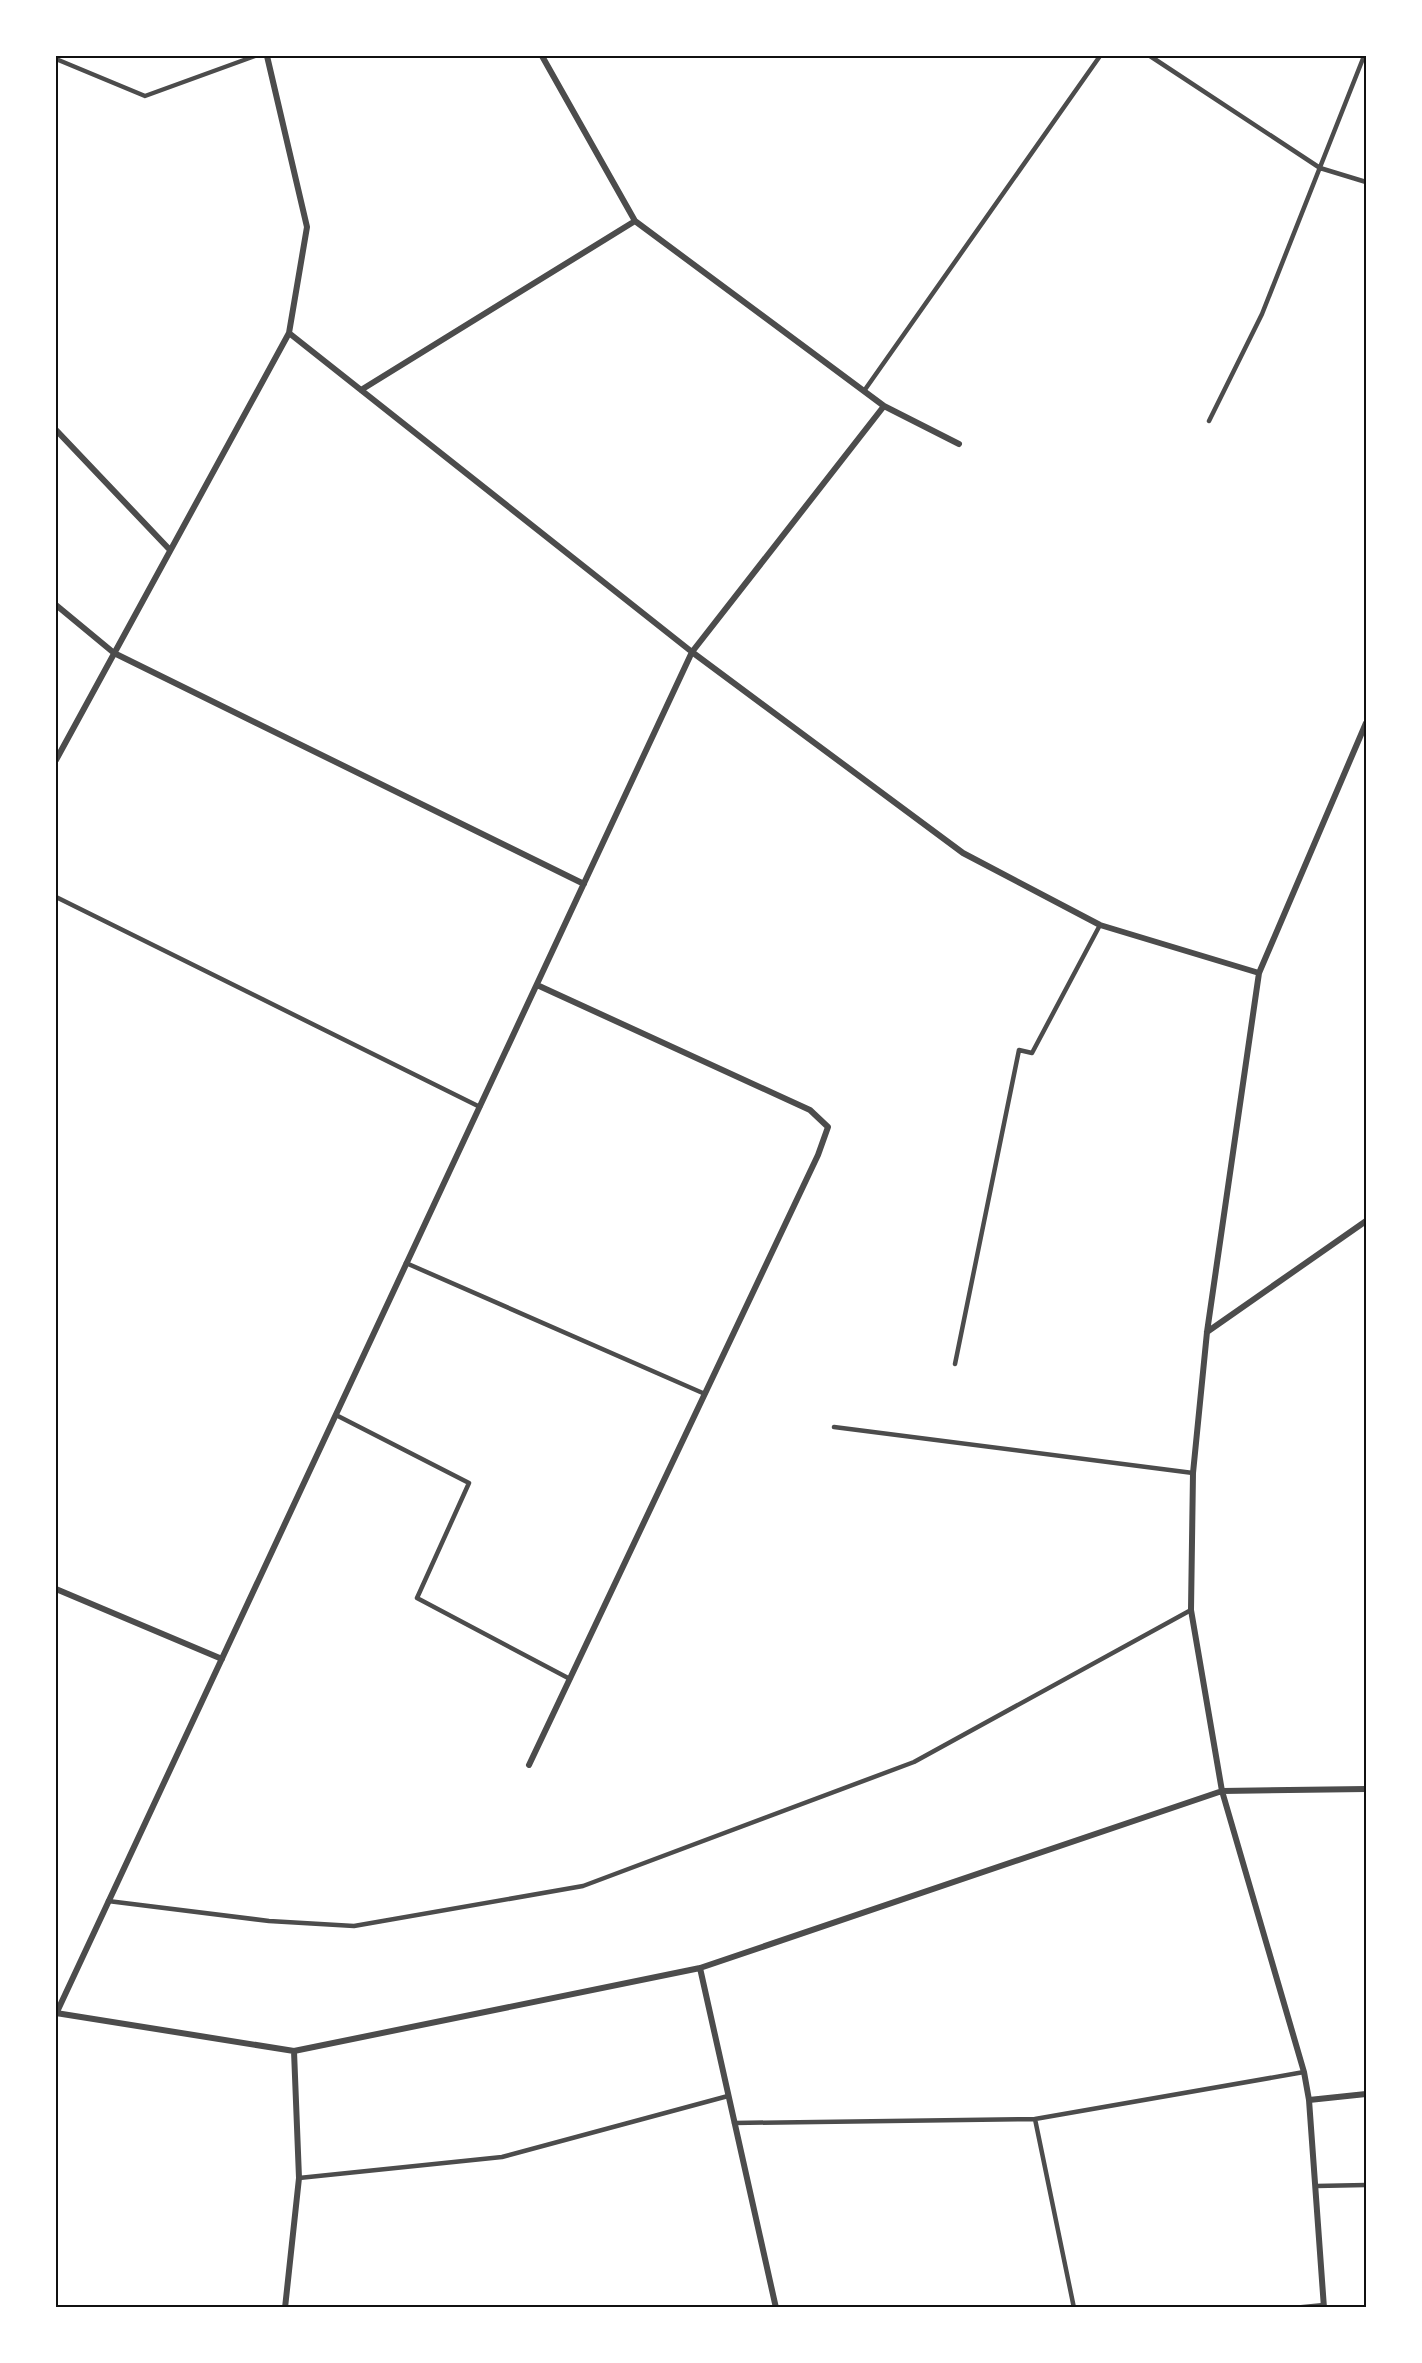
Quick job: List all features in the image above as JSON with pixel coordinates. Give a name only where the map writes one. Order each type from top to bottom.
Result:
[{"type":"street","points":[[56,760],[289,333],[307,227],[267,56]]},
{"type":"street","points":[[542,56],[635,221],[884,406],[959,444]]},
{"type":"street","points":[[360,390],[635,221]]},
{"type":"street","points":[[289,333],[692,652],[963,853],[1100,925],[1259,973]]},
{"type":"street","points":[[884,406],[692,652],[56,2014],[294,2051],[700,1968],[1222,1791],[1366,1789]]},
{"type":"street","points":[[56,430],[170,550]]},
{"type":"street","points":[[56,605],[114,653],[584,884]]},
{"type":"street","points":[[1324,2306],[1309,2100],[1304,2072],[1222,1791],[1191,1610],[1194,1473],[1207,1332],[1259,973],[1366,723]]},
{"type":"street","points":[[529,1765],[818,1155],[828,1127],[810,1110],[537,985]]},
{"type":"street","points":[[1207,1332],[1366,1221]]},
{"type":"street","points":[[56,1589],[222,1659]]},
{"type":"street","points":[[700,1968],[776,2307]]},
{"type":"street","points":[[285,2307],[299,2178],[294,2051]]},
{"type":"street","points":[[1309,2100],[1366,2094]]},
{"type":"lane","points":[[56,59],[145,96],[255,56]]},
{"type":"lane","points":[[864,392],[1100,56]]},
{"type":"lane","points":[[1150,56],[1320,168],[1366,182]]},
{"type":"lane","points":[[1209,421],[1262,314],[1364,56]]},
{"type":"lane","points":[[56,897],[480,1107]]},
{"type":"lane","points":[[955,1364],[1019,1050],[1032,1053],[1100,925]]},
{"type":"lane","points":[[406,1263],[705,1394]]},
{"type":"lane","points":[[336,1415],[469,1483],[417,1598],[570,1679]]},
{"type":"lane","points":[[834,1427],[1194,1473]]},
{"type":"lane","points":[[108,1901],[269,1921],[354,1926],[583,1886],[914,1762],[1191,1610]]},
{"type":"lane","points":[[734,2123],[1035,2120],[1304,2072]]},
{"type":"lane","points":[[299,2178],[502,2157],[728,2096]]},
{"type":"lane","points":[[1035,2120],[1074,2307]]},
{"type":"lane","points":[[1316,2186],[1366,2185]]},
{"type":"lane","points":[[1293,2307],[1324,2306]]},
{"type":"lane","points":[[955,2307],[994,2307]]}]
